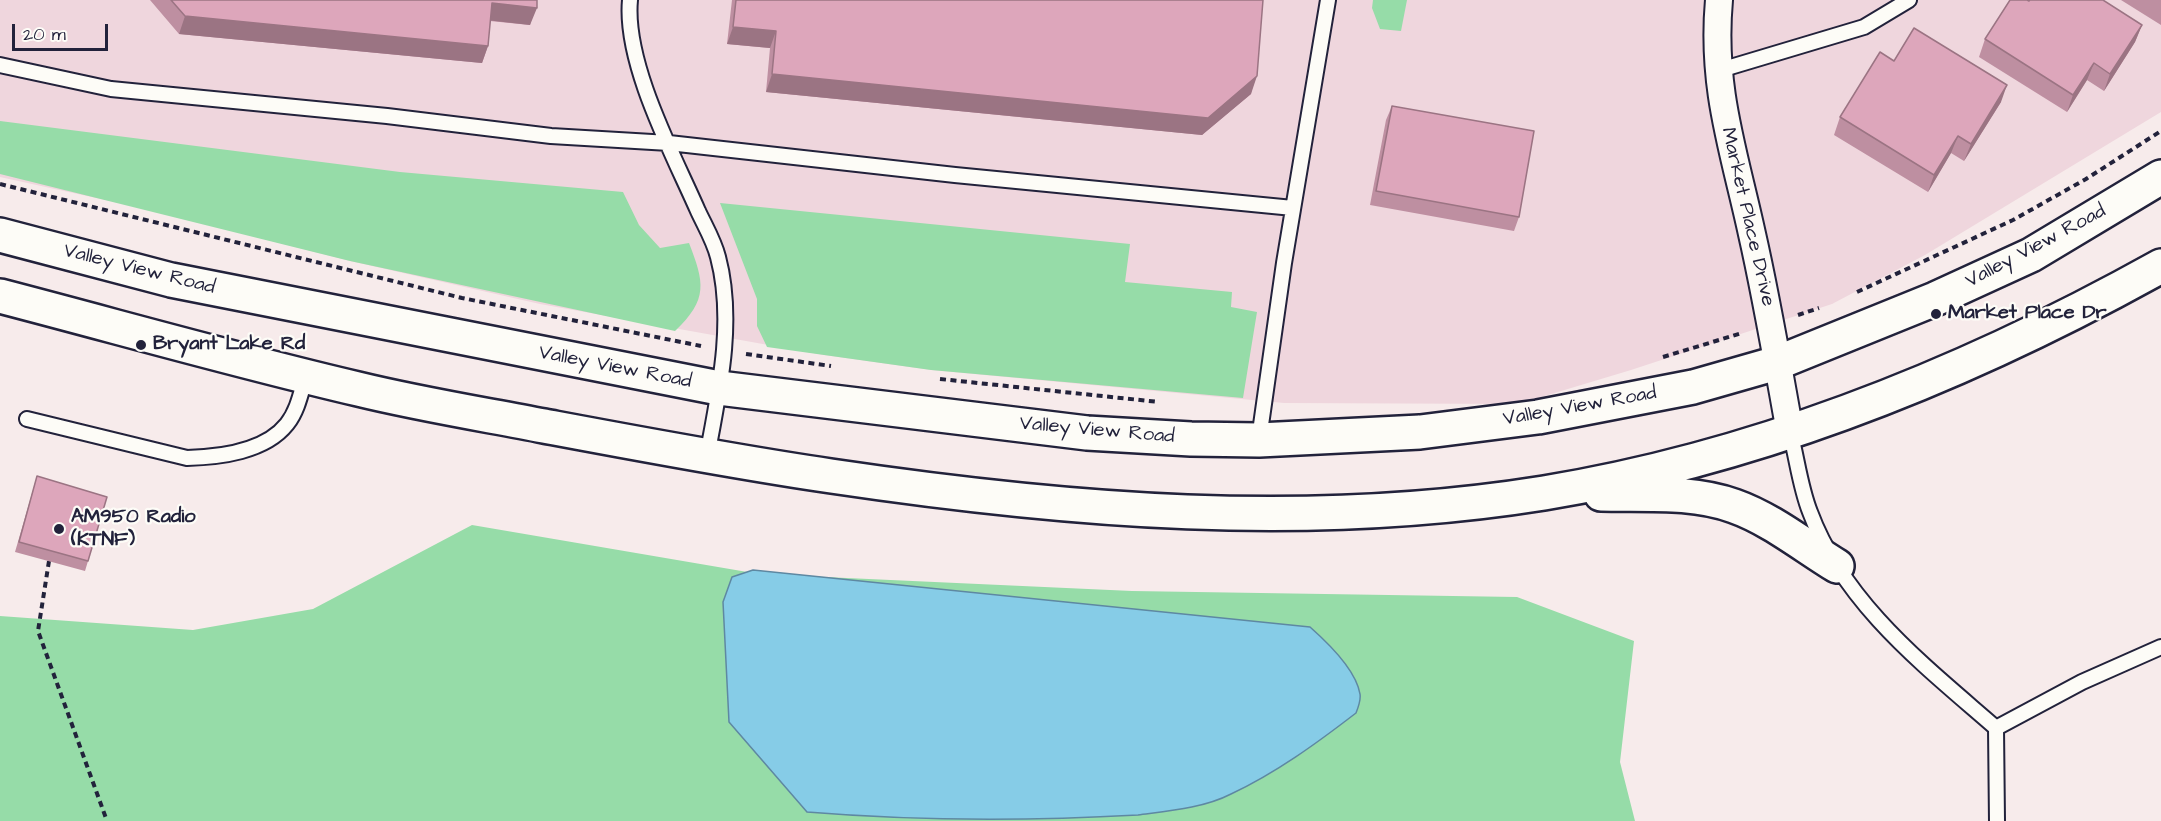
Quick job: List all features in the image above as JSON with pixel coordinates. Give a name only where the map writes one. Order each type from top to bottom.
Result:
[{"type":"main road","name":"Valley View Road","points":[[0,235],[171,280],[719,388],[1087,433],[1259,440],[1420,432],[1538,417],[1693,387],[1777,363],[1935,299],[2031,255],[2161,177]]},
{"type":"main road","points":[[0,296],[360,390],[707,458],[954,494],[1202,515],[1370,512],[1543,493],[1705,457],[1790,432],[1928,382],[2055,323],[2161,266]]},
{"type":"main road","points":[[1543,493],[1676,496],[1724,503],[1754,514],[1837,566]]},
{"type":"street","name":"Market Place Drive","points":[[1719,0],[1717,71],[1726,132],[1746,204],[1772,324],[1790,432]]},
{"type":"lane","points":[[630,0],[633,41],[644,81],[718,255],[726,297],[719,388],[707,458]]},
{"type":"lane","points":[[1259,440],[1293,208],[1328,0]]},
{"type":"lane","points":[[1717,71],[1864,27],[1909,0]]},
{"type":"lane","points":[[0,65],[111,89],[387,116],[551,136],[669,143],[955,175],[1293,208]]},
{"type":"lane","points":[[27,419],[187,458],[210,457],[246,449],[276,434],[295,411],[306,375]]},
{"type":"lane","points":[[1790,432],[1809,512],[1837,566],[1888,633],[1996,728],[1997,821]]},
{"type":"lane","points":[[1996,728],[2082,682],[2161,647]]},
{"type":"path","points":[[1855,293],[2013,220],[2086,179],[2161,131]]},
{"type":"path","points":[[0,184],[462,298],[722,350],[838,367]]},
{"type":"path","points":[[1652,359],[1825,306]]},
{"type":"path","points":[[930,378],[1161,402]]},
{"type":"path","points":[[49,561],[38,631],[107,821]]},
{"type":"shaded area","points":[[0,0],[2161,0],[2161,112],[1925,255],[1832,304],[1631,370],[1518,404],[1284,403],[931,370],[824,355],[540,304],[350,261],[151,210],[0,177]]},
{"type":"green space","points":[[1373,0],[1407,0],[1401,31],[1380,29],[1372,8]]},
{"type":"green space","points":[[0,121],[400,172],[623,192],[639,225],[660,248],[689,243],[700,280],[698,299],[694,309],[675,331],[350,261],[0,174]]},
{"type":"green space","points":[[720,203],[1130,244],[1125,282],[1232,292],[1231,307],[1257,312],[1243,398],[931,370],[767,347],[757,326],[757,299]]},
{"type":"green space","points":[[472,525],[759,574],[1132,591],[1517,597],[1634,641],[1620,762],[1635,821],[0,821],[0,616],[193,630],[313,609]]},
{"type":"water","points":[[753,570],[1310,627],[1347,666],[1357,685],[1360,701],[1356,713],[1280,767],[1220,799],[1186,808],[1138,815],[1014,819],[890,817],[807,812],[729,722],[723,602],[732,577]]},
{"type":"building","points":[[171,0],[537,0],[537,8],[492,3],[488,46],[185,16]]},
{"type":"building","points":[[736,0],[1263,0],[1257,76],[1208,118],[772,74],[776,31],[733,27]]},
{"type":"building","points":[[2010,0],[2103,0],[2142,25],[2110,74],[2094,63],[2073,95],[1985,39]]},
{"type":"building","points":[[1914,28],[2007,85],[1971,144],[1958,136],[1934,175],[1840,117],[1880,52],[1894,61]]},
{"type":"building","points":[[1392,106],[1534,131],[1519,217],[1376,191]]},
{"type":"building","name":"AM950 Radio (KTNF)","points":[[37,476],[107,497],[88,561],[19,542]]},
{"type":"place","name":"Market Place Dr","points":[[1936,314]]},
{"type":"place","name":"Bryant Lake Rd","points":[[141,345]]},
{"type":"place","name":"AM950 Radio (KTNF)","points":[[59,529]]}]
